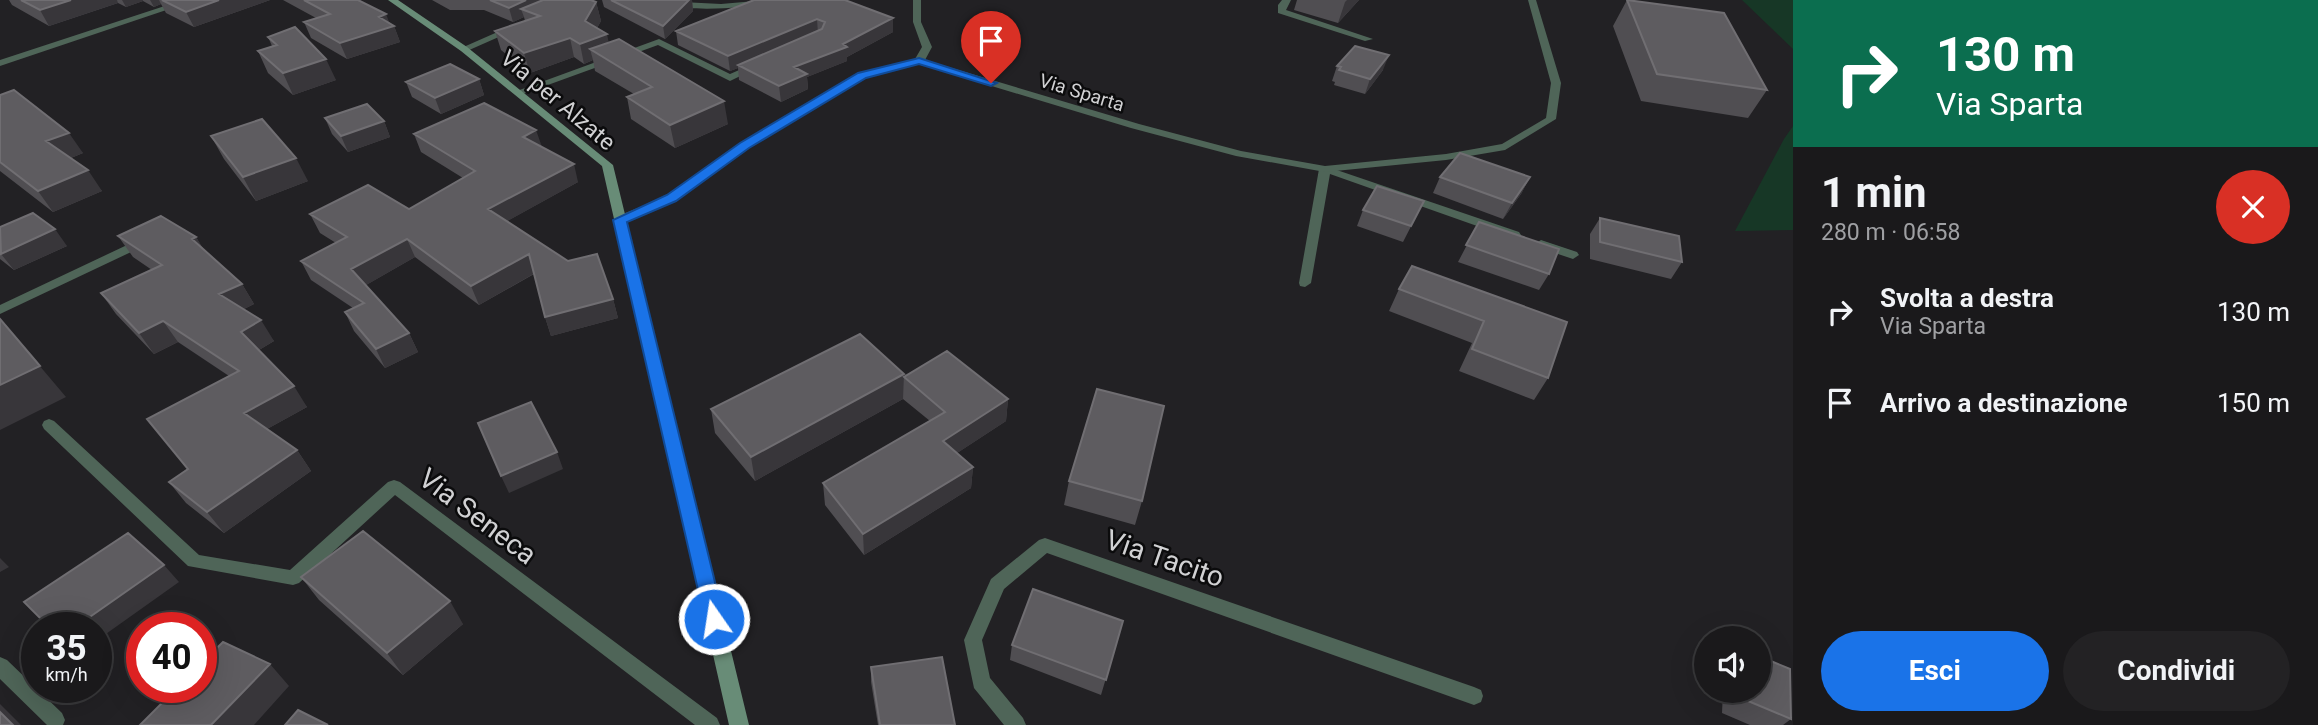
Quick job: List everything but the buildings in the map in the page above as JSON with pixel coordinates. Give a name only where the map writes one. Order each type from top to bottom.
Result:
[{"type":"street","points":[[0,63],[192,0]]},
{"type":"street","name":"Via per Alzate","points":[[392,0],[464,49],[607,165],[739,725]]},
{"type":"street","points":[[646,0],[707,6],[764,0]]},
{"type":"street","points":[[620,220],[672,198],[744,145],[862,76],[919,61],[928,47],[917,22],[917,0]]},
{"type":"street","points":[[1287,0],[1281,11],[1368,39]]},
{"type":"street","name":"Via Sparta","points":[[1325,169],[1446,157],[1504,147],[1551,119],[1556,83],[1532,0]]},
{"type":"street","points":[[464,49],[523,24]]},
{"type":"street","points":[[519,92],[659,42],[730,78],[768,61]]},
{"type":"street","name":"Via Sparta","points":[[919,61],[1240,154],[1325,169],[1573,255]]},
{"type":"street","points":[[1305,283],[1325,169]]},
{"type":"street","points":[[0,310],[151,238]]},
{"type":"street","name":"Via Seneca","points":[[49,425],[194,561],[293,578],[394,486],[710,725]]},
{"type":"street","name":"Via Tacito","points":[[1016,725],[981,682],[973,640],[997,584],[1045,545],[1474,696]]},
{"type":"street","points":[[0,666],[55,720]]},
{"type":"green space","points":[[1742,0],[1793,0],[1793,49]]},
{"type":"green space","points":[[1793,126],[1793,230],[1735,231],[1784,139]]},
{"type":"route","points":[[714,619],[620,220],[672,198],[744,145],[862,76],[919,61],[991,83]]}]
